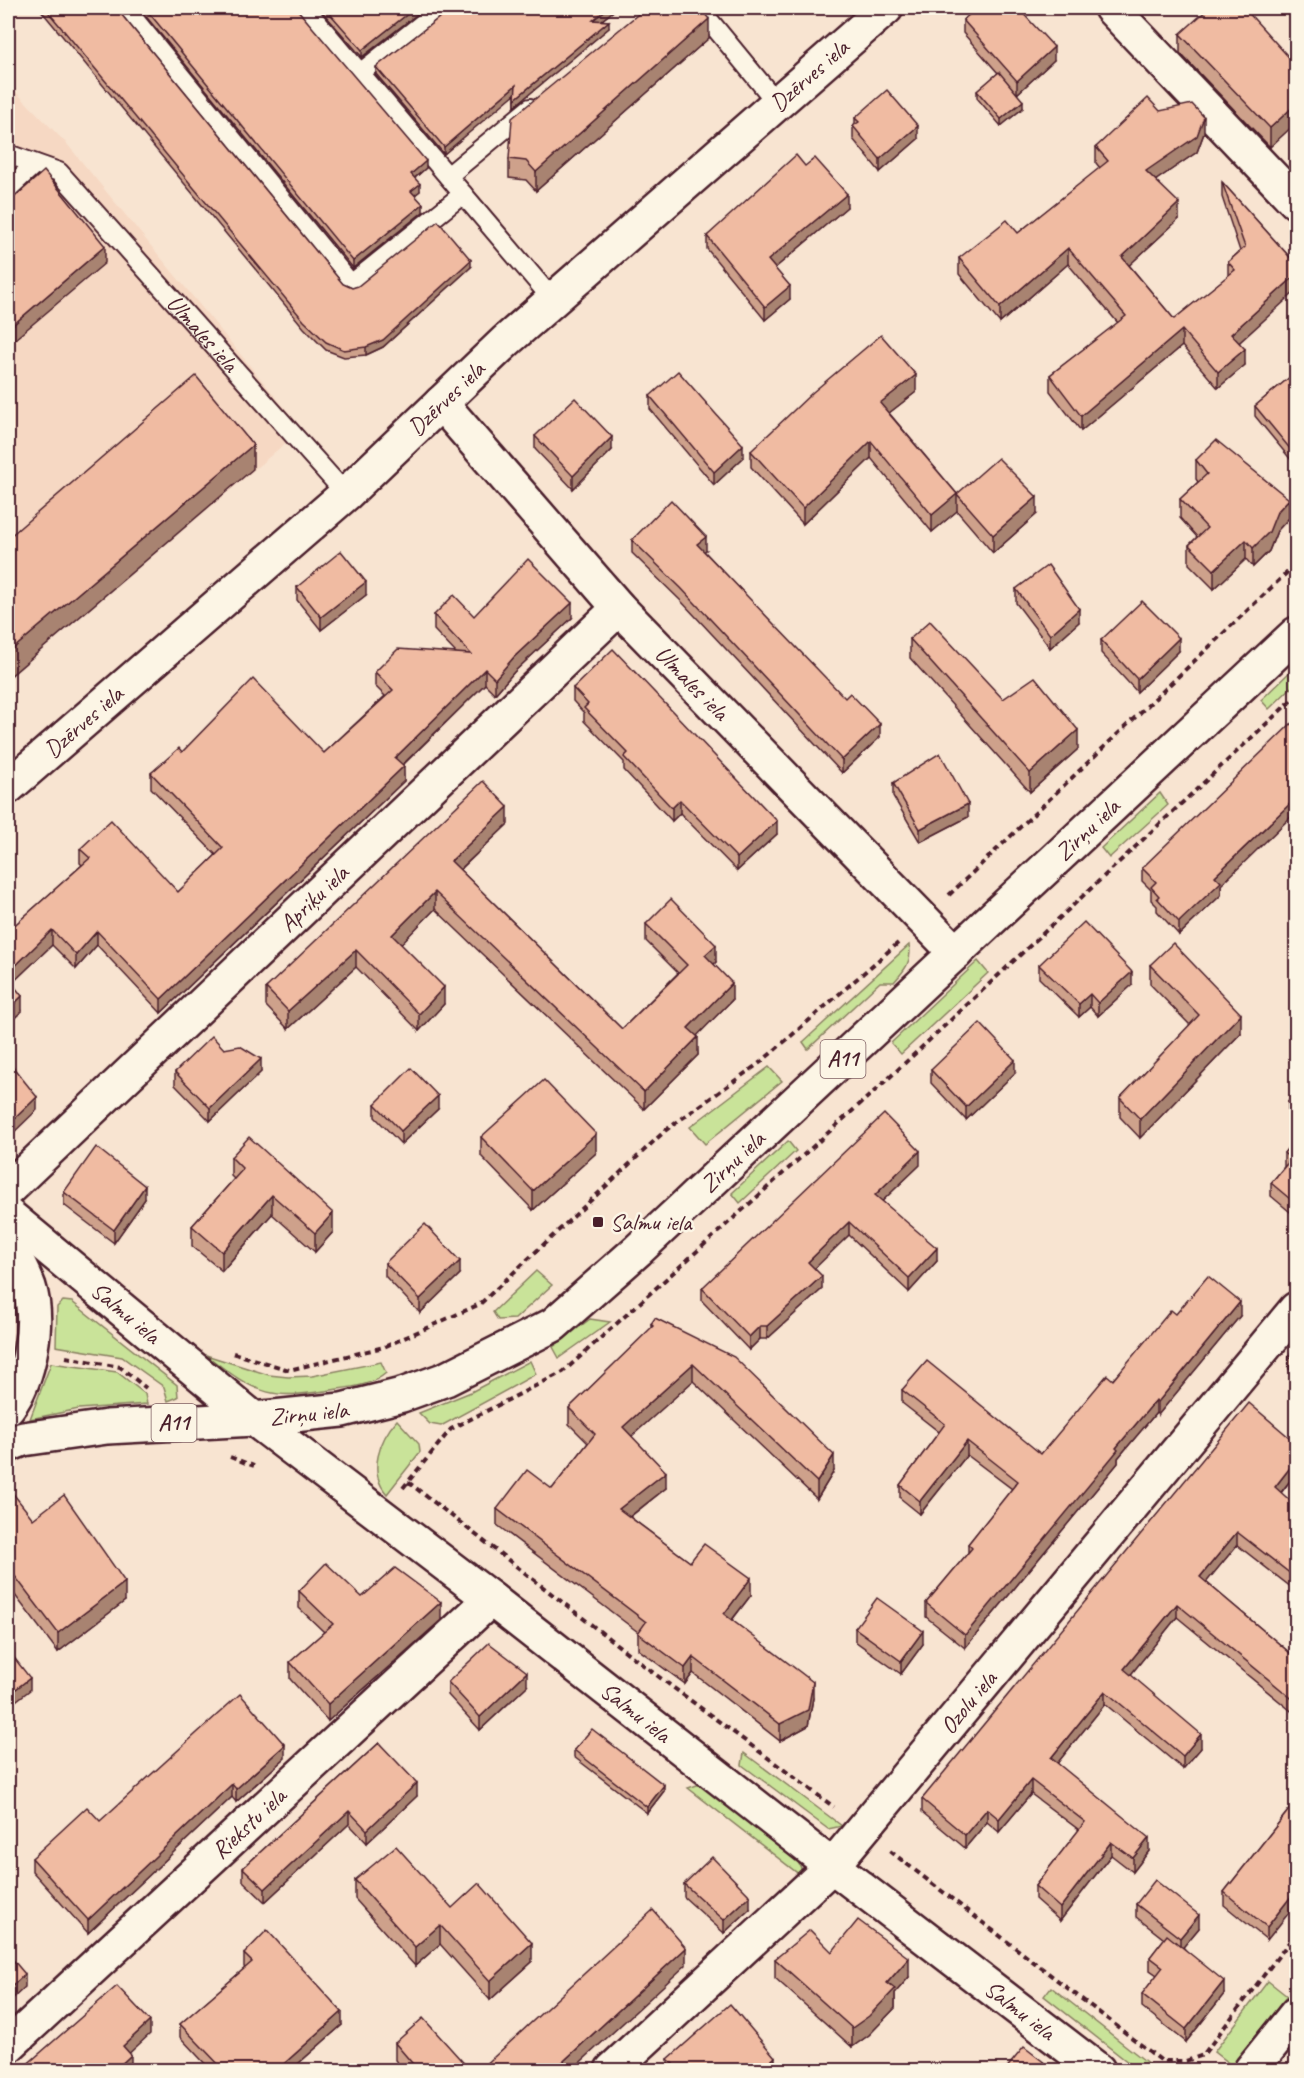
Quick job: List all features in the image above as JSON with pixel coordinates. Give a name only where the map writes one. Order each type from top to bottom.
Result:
[{"type":"main road","points":[[1111,8],[1296,202]]},
{"type":"main road","name":"Dzērves iela","points":[[11,777],[346,494],[553,300],[777,103],[878,10]]},
{"type":"main road","name":"Ulmales iela","points":[[441,403],[619,608],[956,953]]},
{"type":"main road","name":"Apriķu iela","points":[[8,1189],[619,608]]},
{"type":"main road","name":"Zirņu iela","points":[[8,1445],[22,1439],[107,1427],[254,1419],[342,1410],[402,1395],[446,1379],[553,1324],[638,1250],[1296,634]]},
{"type":"main road","name":"Salmu iela","points":[[8,1215],[254,1419],[491,1599],[832,1866],[1098,2070]]},
{"type":"main road","points":[[8,1245],[29,1288],[33,1332],[27,1369],[8,1407]]},
{"type":"main road","name":"Ozolu iela","points":[[612,2070],[832,1866],[1296,1309]]},
{"type":"main road","name":"Riekstu iela","points":[[8,2046],[491,1599]]},
{"type":"main road","points":[[1251,2070],[1296,2013]]},
{"type":"lane","points":[[125,8],[351,284],[463,194]]},
{"type":"lane","points":[[305,8],[553,300]]},
{"type":"lane","points":[[360,73],[442,8]]},
{"type":"lane","points":[[699,8],[777,103]]},
{"type":"lane","points":[[448,176],[545,96]]},
{"type":"lane","points":[[8,154],[35,164],[8,189]]},
{"type":"lane","name":"Ulmales iela","points":[[35,164],[59,172],[346,494]]},
{"type":"path","points":[[946,898],[1296,564]]},
{"type":"path","points":[[401,1491],[451,1429],[563,1372],[890,1077],[1296,696]]},
{"type":"path","points":[[223,1350],[290,1370],[384,1347],[480,1304],[666,1130],[761,1062],[894,945]]},
{"type":"path","points":[[59,1356],[120,1367],[154,1394]]},
{"type":"path","points":[[228,1456],[261,1468]]},
{"type":"path","points":[[408,1482],[1162,2061],[1186,2061],[1203,2055],[1296,1933]]},
{"type":"shaded area","points":[[8,84],[67,144],[302,429],[8,679]]},
{"type":"green space","points":[[1296,666],[1296,683],[1269,709],[1261,700]]},
{"type":"green space","points":[[1160,793],[1168,805],[1109,858],[1101,848]]},
{"type":"green space","points":[[909,945],[909,961],[894,982],[880,982],[808,1049],[803,1042]]},
{"type":"green space","points":[[978,961],[988,973],[901,1054],[891,1043]]},
{"type":"green space","points":[[769,1067],[782,1081],[705,1144],[690,1127]]},
{"type":"green space","points":[[788,1141],[796,1151],[740,1203],[732,1193]]},
{"type":"green space","points":[[536,1271],[552,1285],[515,1319],[498,1320],[493,1312]]},
{"type":"green space","points":[[63,1301],[72,1302],[177,1385],[178,1397],[168,1401],[164,1387],[122,1357],[56,1346],[57,1307]]},
{"type":"green space","points":[[590,1319],[610,1322],[559,1358],[553,1347]]},
{"type":"green space","points":[[206,1355],[269,1375],[288,1377],[312,1376],[381,1362],[386,1373],[376,1380],[357,1386],[281,1394],[267,1392],[240,1380]]},
{"type":"green space","points":[[530,1361],[536,1374],[441,1426],[430,1424],[419,1413],[471,1392]]},
{"type":"green space","points":[[51,1363],[117,1372],[145,1394],[147,1404],[79,1409],[30,1419]]},
{"type":"green space","points":[[397,1420],[419,1444],[420,1452],[387,1494],[378,1476],[378,1456],[385,1436]]},
{"type":"green space","points":[[744,1753],[842,1826],[828,1829],[742,1765]]},
{"type":"green space","points":[[700,1784],[796,1858],[801,1868],[800,1875],[688,1788]]},
{"type":"green space","points":[[1268,1981],[1287,1996],[1232,2066],[1214,2052]]},
{"type":"green space","points":[[1051,1987],[1149,2064],[1144,2070],[1138,2070],[1044,1996]]},
{"type":"building","points":[[45,8],[116,8],[343,284],[352,288],[358,286],[438,221],[471,260],[383,340],[366,347],[344,350],[326,342],[304,321]]},
{"type":"building","points":[[145,8],[296,8],[426,161],[411,174],[420,184],[411,191],[423,204],[353,261]]},
{"type":"building","points":[[325,8],[415,8],[362,50]]},
{"type":"building","points":[[450,8],[608,8],[593,20],[609,21],[515,99],[516,85],[444,147],[376,67]]},
{"type":"building","points":[[977,8],[1018,8],[1054,47],[1017,81],[963,20]]},
{"type":"building","points":[[1209,8],[1244,8],[1296,65],[1296,104],[1270,128],[1180,34]]},
{"type":"building","points":[[642,11],[705,14],[709,19],[536,172],[526,161],[509,159],[512,118]]},
{"type":"building","points":[[999,72],[1023,101],[1001,119],[977,91]]},
{"type":"building","points":[[887,90],[918,126],[880,159],[853,126],[859,122],[855,118]]},
{"type":"building","points":[[1148,98],[1160,111],[1192,104],[1204,117],[1197,136],[1146,171],[1179,203],[1122,257],[1174,319],[1235,270],[1228,262],[1245,247],[1222,182],[1296,264],[1296,275],[1231,334],[1245,349],[1218,372],[1182,330],[1081,416],[1050,375],[1126,316],[1068,248],[1000,307],[959,258],[1007,220],[1018,233],[1108,161],[1096,147]]},
{"type":"building","points":[[796,155],[805,166],[815,158],[847,194],[768,260],[790,286],[765,307],[707,236]]},
{"type":"building","points":[[44,171],[105,246],[8,329],[8,203]]},
{"type":"building","points":[[881,335],[916,375],[880,403],[957,494],[932,515],[871,441],[803,508],[751,451],[813,392]]},
{"type":"building","points":[[678,371],[743,445],[714,472],[650,396]]},
{"type":"building","points":[[1296,372],[1296,456],[1255,406]]},
{"type":"building","points":[[196,376],[253,445],[8,653],[8,538]]},
{"type":"building","points":[[575,398],[612,437],[573,476],[535,436]]},
{"type":"building","points":[[1216,440],[1289,499],[1277,512],[1269,532],[1253,548],[1246,540],[1214,570],[1189,545],[1207,528],[1180,499],[1207,474],[1196,460]]},
{"type":"building","points":[[998,458],[1037,497],[993,535],[957,494]]},
{"type":"building","points":[[671,500],[706,537],[697,544],[845,698],[850,693],[880,724],[842,760],[681,588],[632,540]]},
{"type":"building","points":[[341,551],[366,582],[321,617],[297,587]]},
{"type":"building","points":[[528,559],[572,603],[514,657],[495,679],[485,669],[395,758],[404,766],[161,999],[97,931],[76,955],[52,930],[8,973],[8,931],[90,858],[80,849],[111,820],[178,892],[223,848],[151,773],[179,748],[182,752],[253,679],[324,753],[393,690],[375,672],[398,649],[471,654],[434,615],[454,595],[474,616]]},
{"type":"building","points":[[1048,565],[1079,609],[1050,635],[1016,589]]},
{"type":"building","points":[[1142,601],[1179,638],[1137,679],[1101,640]]},
{"type":"building","points":[[930,621],[1003,699],[1035,677],[1078,730],[1030,773],[910,639]]},
{"type":"building","points":[[613,649],[777,821],[737,858],[680,800],[672,808],[624,757],[628,753],[584,708],[588,704],[573,688]]},
{"type":"building","points":[[1296,719],[1296,798],[1215,876],[1221,882],[1179,922],[1157,898],[1159,896],[1151,887],[1156,882],[1142,868]]},
{"type":"building","points":[[940,753],[968,804],[920,829],[893,783]]},
{"type":"building","points":[[483,781],[508,807],[451,861],[622,1029],[687,965],[646,924],[671,899],[716,945],[705,955],[732,983],[688,1028],[698,1037],[644,1092],[435,892],[392,935],[444,987],[419,1014],[356,950],[288,1011],[266,988]]},
{"type":"building","points":[[1084,922],[1132,972],[1098,1003],[1090,994],[1079,1004],[1039,965]]},
{"type":"building","points":[[1173,943],[1241,1014],[1140,1119],[1120,1098],[1199,1015],[1150,965]]},
{"type":"building","points":[[8,978],[22,996],[8,1010]]},
{"type":"building","points":[[980,1023],[1015,1060],[966,1107],[931,1070]]},
{"type":"building","points":[[212,1036],[224,1049],[240,1046],[261,1059],[210,1108],[175,1072]]},
{"type":"building","points":[[8,1061],[37,1097],[8,1125]]},
{"type":"building","points":[[411,1068],[438,1096],[401,1131],[375,1104]]},
{"type":"building","points":[[544,1080],[596,1134],[533,1191],[481,1137]]},
{"type":"building","points":[[1296,1092],[1296,1109],[1288,1102]]},
{"type":"building","points":[[884,1114],[920,1151],[875,1195],[937,1248],[909,1278],[849,1222],[808,1262],[822,1276],[767,1326],[760,1326],[749,1337],[702,1288]]},
{"type":"building","points":[[249,1137],[333,1213],[315,1233],[272,1195],[222,1252],[192,1226],[243,1169],[231,1157]]},
{"type":"building","points":[[1296,1138],[1296,1204],[1271,1183],[1291,1159],[1284,1153]]},
{"type":"building","points":[[96,1147],[145,1186],[114,1230],[64,1192]]},
{"type":"building","points":[[425,1224],[460,1261],[420,1299],[385,1263]]},
{"type":"building","points":[[1208,1276],[1240,1302],[1158,1402],[1156,1400],[1116,1448],[1118,1450],[965,1635],[926,1603],[972,1548],[968,1544],[1018,1481],[967,1441],[920,1501],[900,1485],[945,1424],[902,1390],[927,1361],[1041,1454],[1107,1375],[1113,1380],[1171,1310],[1176,1314]]},
{"type":"building","points":[[655,1318],[734,1357],[834,1455],[817,1482],[693,1364],[623,1427],[666,1472],[619,1509],[690,1562],[704,1544],[751,1578],[724,1614],[813,1682],[808,1710],[780,1724],[693,1657],[685,1668],[638,1633],[646,1622],[497,1509],[527,1470],[552,1489],[595,1434],[569,1408],[653,1326],[651,1324]]},
{"type":"building","points":[[1296,1346],[1296,1362],[1289,1356]]},
{"type":"building","points":[[1249,1403],[1296,1443],[1296,1460],[1275,1487],[1296,1506],[1296,1578],[1237,1532],[1200,1577],[1296,1658],[1296,1702],[1177,1604],[1124,1669],[1201,1734],[1183,1756],[1105,1691],[1051,1758],[1149,1838],[1133,1858],[1111,1842],[1060,1908],[1035,1886],[1085,1822],[1031,1780],[999,1819],[987,1809],[965,1835],[922,1799]]},
{"type":"building","points":[[11,1491],[33,1519],[64,1495],[125,1582],[58,1633],[8,1567],[8,1494]]},
{"type":"building","points":[[326,1563],[362,1597],[395,1568],[441,1602],[328,1704],[290,1662],[333,1624],[299,1591]]},
{"type":"building","points":[[877,1598],[923,1631],[901,1661],[855,1628]]},
{"type":"building","points":[[489,1643],[527,1672],[480,1717],[448,1682]]},
{"type":"building","points":[[12,1655],[30,1678],[8,1695],[8,1659]]},
{"type":"building","points":[[240,1694],[285,1745],[236,1789],[232,1784],[88,1920],[32,1858],[87,1807],[100,1821]]},
{"type":"building","points":[[592,1729],[664,1785],[647,1807],[574,1750]]},
{"type":"building","points":[[379,1743],[417,1783],[367,1830],[349,1811],[265,1889],[243,1868]]},
{"type":"building","points":[[1296,1801],[1296,1890],[1267,1927],[1224,1892]]},
{"type":"building","points":[[396,1846],[452,1908],[479,1883],[532,1943],[490,1981],[440,1925],[415,1947],[355,1880]]},
{"type":"building","points":[[712,1857],[750,1896],[724,1920],[684,1884]]},
{"type":"building","points":[[1155,1880],[1199,1915],[1180,1938],[1136,1904]]},
{"type":"building","points":[[653,1910],[686,1948],[554,2070],[480,2070]]},
{"type":"building","points":[[858,1920],[909,1958],[887,1983],[895,1989],[869,2016],[852,2028],[775,1959],[810,1930],[832,1952]]},
{"type":"building","points":[[267,1930],[342,2012],[277,2070],[224,2070],[180,2024],[252,1962],[244,1954]]},
{"type":"building","points":[[1167,1935],[1224,1981],[1186,2029],[1142,1994],[1163,1967],[1150,1957]]},
{"type":"building","points":[[8,1954],[25,1974],[8,1990]]},
{"type":"building","points":[[117,1986],[150,2021],[123,2046],[131,2055],[115,2070],[25,2070],[24,2067]]},
{"type":"building","points":[[730,2004],[775,2057],[761,2070],[679,2070],[668,2059]]},
{"type":"building","points":[[423,2018],[470,2070],[418,2070],[395,2043]]},
{"type":"building","points":[[1024,2047],[1054,2070],[1005,2070]]},
{"type":"place","name":"Salmu iela","points":[[598,1222]]}]
